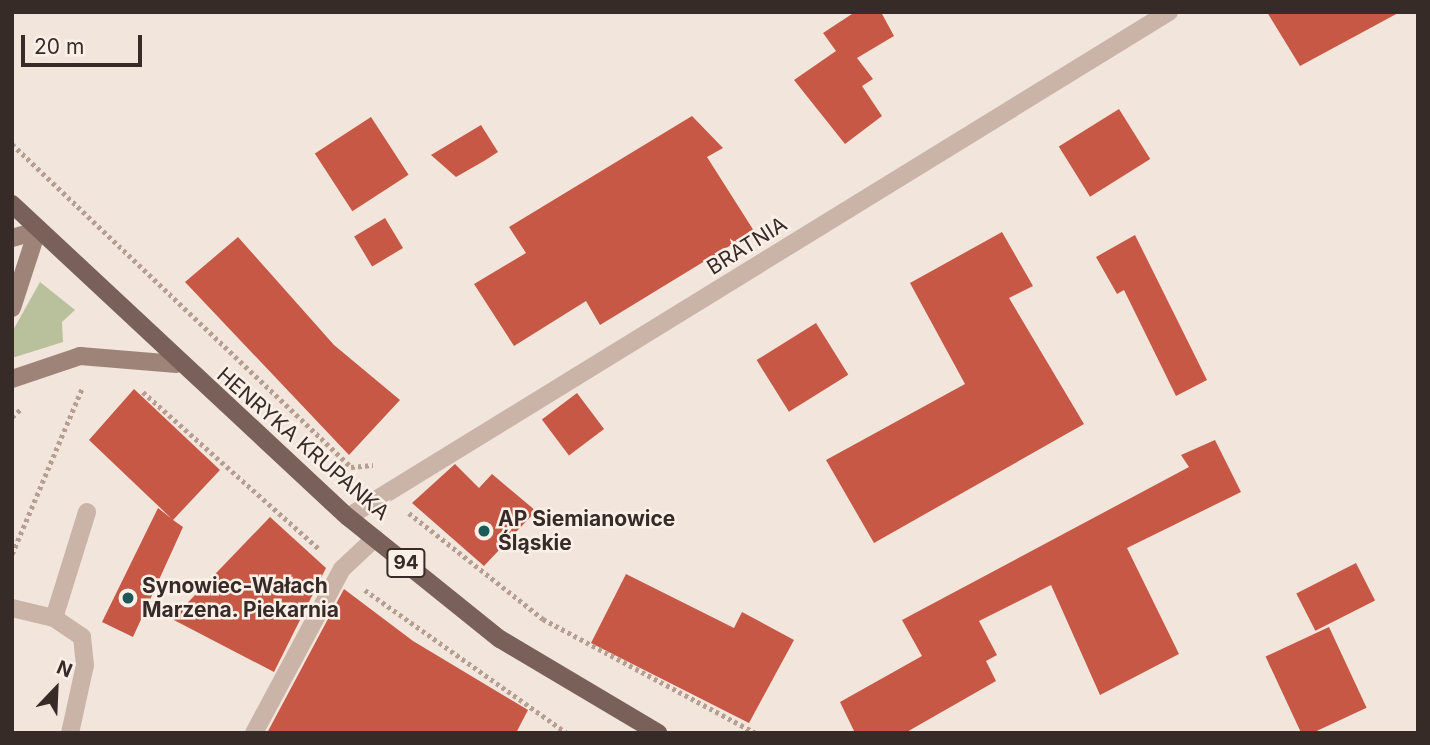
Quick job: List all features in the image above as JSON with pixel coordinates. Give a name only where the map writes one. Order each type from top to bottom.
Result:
[{"type":"main road","name":"HENRYKA KRUPANKA","points":[[12,204],[177,364],[348,517],[500,639],[658,733]]},
{"type":"main road","points":[[12,238],[37,231]]},
{"type":"main road","points":[[12,307],[37,231]]},
{"type":"main road","points":[[12,379],[80,356],[177,364]]},
{"type":"street","name":"BRATNIA","points":[[348,517],[1169,12]]},
{"type":"street","points":[[54,618],[87,512]]},
{"type":"street","points":[[254,733],[341,569],[374,538]]},
{"type":"street","points":[[12,608],[54,618],[82,637],[85,665],[70,733]]},
{"type":"path","points":[[12,144],[352,467],[381,462]]},
{"type":"path","points":[[71,382],[92,379]]},
{"type":"path","points":[[12,554],[82,380]]},
{"type":"path","points":[[138,388],[386,608],[567,733]]},
{"type":"path","points":[[12,417],[29,402]]},
{"type":"path","points":[[409,503],[408,512],[543,619],[756,733]]},
{"type":"green space","points":[[40,282],[75,310],[62,322],[63,342],[12,358],[12,332]]},
{"type":"building","points":[[855,12],[881,12],[894,36],[857,58],[873,79],[862,86],[882,116],[845,144],[794,80],[836,51],[823,33]]},
{"type":"building","points":[[1267,12],[1400,12],[1300,66]]},
{"type":"building","points":[[1119,109],[1150,159],[1090,197],[1059,147]]},
{"type":"building","points":[[692,116],[723,148],[707,157],[754,231],[600,325],[586,301],[514,346],[474,284],[526,253],[509,227]]},
{"type":"building","points":[[371,117],[409,175],[352,211],[315,153]]},
{"type":"building","points":[[481,125],[498,152],[484,161],[456,177],[431,155]]},
{"type":"building","points":[[385,218],[403,248],[372,267],[354,237]]},
{"type":"building","points":[[1002,232],[1033,286],[1009,298],[1084,424],[874,543],[826,460],[965,384],[910,283]]},
{"type":"building","points":[[1135,235],[1207,380],[1176,396],[1124,290],[1117,294],[1096,257]]},
{"type":"building","points":[[238,237],[334,345],[400,400],[349,455],[185,282]]},
{"type":"building","points":[[816,323],[848,375],[789,412],[757,360]]},
{"type":"building","points":[[134,389],[220,470],[173,520],[183,527],[133,637],[102,622],[158,508],[172,519],[89,440]]},
{"type":"building","points":[[577,393],[604,429],[569,455],[542,419]]},
{"type":"building","points":[[1215,440],[1241,492],[1127,548],[1179,654],[1100,695],[1051,585],[979,621],[997,655],[986,661],[996,681],[905,733],[855,733],[840,702],[922,656],[902,620],[1189,467],[1181,455]]},
{"type":"building","points":[[455,464],[479,488],[492,474],[536,511],[484,566],[412,503]]},
{"type":"building","points":[[270,517],[326,568],[274,672],[172,619]]},
{"type":"building","points":[[1356,563],[1375,600],[1315,631],[1296,593]]},
{"type":"building","points":[[626,574],[734,628],[742,612],[794,640],[749,723],[591,643]]},
{"type":"building","points":[[344,589],[413,641],[528,710],[516,733],[267,733]]},
{"type":"building","points":[[1329,627],[1367,708],[1312,733],[1301,733],[1266,657]]},
{"type":"place","name":"AP Siemianowice Śląskie","points":[[484,531]]},
{"type":"place","name":"Synowiec-Wałach Marzena. Piekarnia","points":[[128,598]]}]
